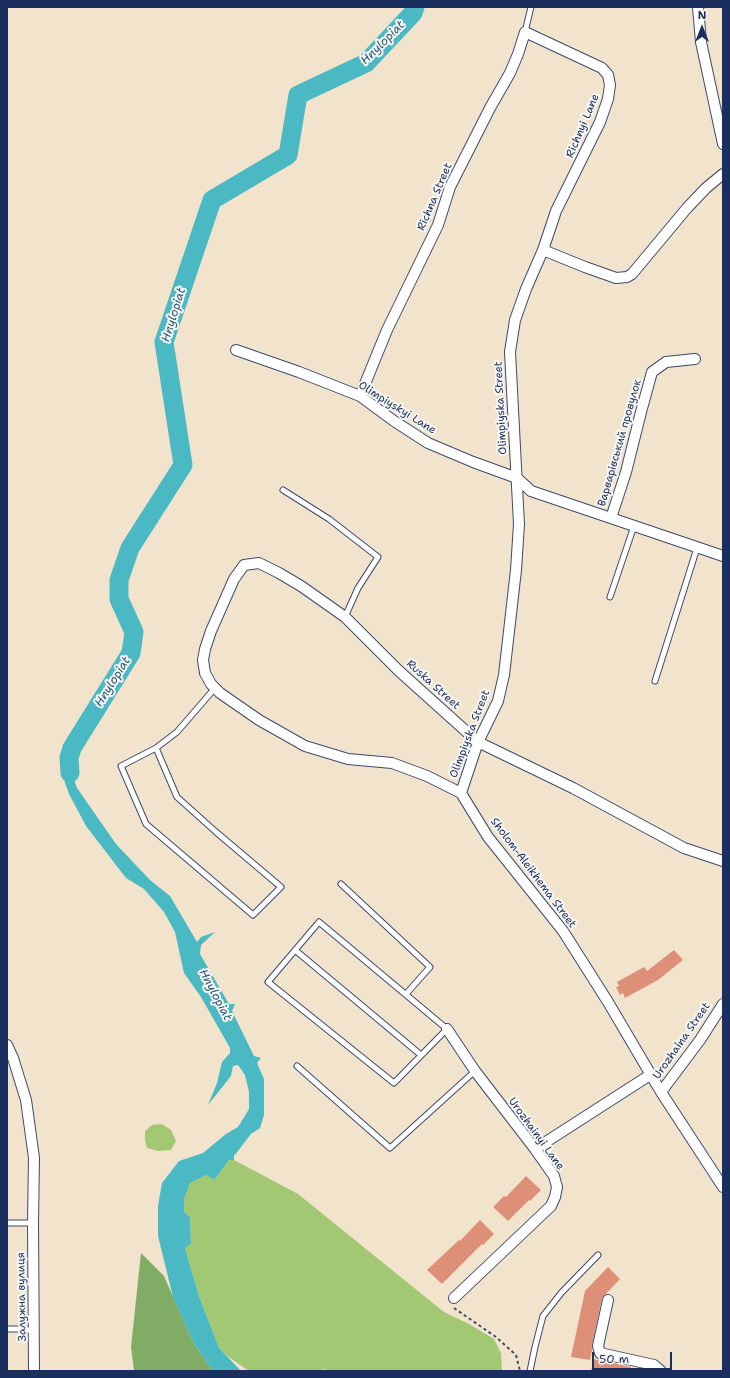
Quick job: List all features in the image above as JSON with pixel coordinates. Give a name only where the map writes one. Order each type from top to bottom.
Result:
[{"type":"street","points":[[698,7],[701,42],[723,144]]},
{"type":"street","name":"Richnyi Lane","points":[[525,32],[602,68],[608,75],[610,85],[608,99],[600,122],[556,211],[543,250]]},
{"type":"street","name":"Richna Street","points":[[360,396],[387,330],[438,225],[450,187],[490,108],[510,73],[525,32]]},
{"type":"street","points":[[543,250],[600,273],[616,278],[627,277],[632,274],[642,263],[687,208],[706,188],[723,174]]},
{"type":"street","name":"Olimpiyska Street","points":[[461,793],[478,742],[498,701],[504,675],[516,570],[519,524],[510,352],[515,320],[526,289],[543,250]]},
{"type":"street","name":"Olimpiyskyi Lane","points":[[236,350],[299,372],[360,396],[394,421],[428,442],[473,462],[517,478],[531,491],[723,556]]},
{"type":"street","name":"Варварівський провулок","points":[[611,518],[626,472],[652,372],[666,362],[695,359]]},
{"type":"street","points":[[345,617],[301,586],[259,563],[244,565],[234,579],[211,631],[203,660],[205,673],[211,684],[220,693],[259,720],[305,746],[348,759],[392,763],[427,776],[461,793]]},
{"type":"street","name":"Ruska Street","points":[[345,617],[399,671],[478,742],[573,788],[684,848],[723,861]]},
{"type":"street","name":"Sholom-Aleikhema Street","points":[[461,793],[488,837],[563,931],[608,1002],[650,1075],[723,1187]]},
{"type":"street","name":"Urozhaina Street","points":[[661,1092],[700,1040],[723,1004]]},
{"type":"street","name":"Urozhainyi Lane","points":[[447,1029],[475,1071],[554,1176],[557,1187],[551,1206],[454,1298]]},
{"type":"street","name":"Залужна вулиця","points":[[7,1045],[13,1058],[26,1100],[34,1158],[34,1371]]},
{"type":"street","points":[[535,1149],[650,1075]]},
{"type":"street","points":[[608,1300],[598,1346],[600,1353],[654,1365],[661,1371]]},
{"type":"lane","name":"Richna Street","points":[[525,32],[531,7]]},
{"type":"lane","points":[[283,490],[329,519],[378,557],[358,588],[345,617]]},
{"type":"lane","points":[[610,597],[634,526]]},
{"type":"lane","points":[[655,681],[697,548]]},
{"type":"lane","points":[[156,748],[177,797],[281,887],[253,915],[146,824],[121,766],[156,748],[177,732],[215,688]]},
{"type":"lane","points":[[341,884],[430,967],[406,994]]},
{"type":"lane","points":[[319,922],[447,1029],[394,1083],[268,982],[296,950],[319,922]]},
{"type":"lane","points":[[296,950],[421,1055]]},
{"type":"lane","points":[[297,1066],[390,1148],[475,1071]]},
{"type":"lane","points":[[7,1223],[33,1223]]},
{"type":"lane","points":[[530,1371],[543,1316],[562,1292],[598,1255]]},
{"type":"lane","points":[[7,1329],[35,1331]]},
{"type":"path","points":[[454,1298],[449,1305],[496,1337],[516,1355],[520,1371]]},
{"type":"green space","points":[[162,1124],[171,1130],[176,1141],[171,1150],[158,1151],[147,1148],[145,1131],[152,1125]]},
{"type":"green space","points":[[229,1160],[234,1160],[298,1194],[444,1312],[469,1324],[494,1339],[501,1353],[502,1371],[330,1371],[322,1369],[321,1371],[249,1371],[227,1356],[219,1348],[199,1296],[185,1248],[191,1244],[190,1217],[184,1212],[184,1199],[190,1183],[206,1175],[214,1180]]},
{"type":"green space","points":[[141,1253],[164,1276],[194,1344],[213,1371],[134,1371],[131,1347]]},
{"type":"water","points":[[72,748],[73,777],[77,788],[116,844],[150,880],[170,896],[197,942],[201,937],[215,932],[201,945],[200,954],[229,1004],[235,1004],[232,1011],[254,1056],[261,1058],[257,1063],[264,1079],[264,1115],[260,1128],[251,1134],[234,1156],[234,1160],[229,1160],[214,1180],[206,1175],[190,1183],[184,1199],[184,1212],[190,1217],[191,1244],[185,1248],[199,1296],[219,1348],[241,1371],[213,1371],[194,1344],[173,1297],[158,1236],[158,1206],[162,1183],[179,1161],[203,1153],[226,1134],[238,1127],[249,1109],[249,1092],[245,1075],[238,1065],[233,1066],[231,1076],[208,1105],[217,1083],[222,1062],[230,1053],[230,1048],[201,997],[184,973],[175,932],[164,912],[144,889],[126,878],[86,826],[69,794],[65,783],[64,769],[66,758]]},
{"type":"building","points":[[674,950],[683,960],[658,980],[625,998],[623,993],[620,995],[616,987],[619,986],[617,982],[644,967],[647,971]]},
{"type":"building","points":[[526,1176],[541,1190],[508,1221],[493,1207],[504,1196],[506,1197]]},
{"type":"building","points":[[480,1220],[494,1234],[442,1284],[427,1270],[459,1240],[460,1241]]},
{"type":"building","points":[[608,1267],[620,1279],[602,1298],[590,1360],[571,1357],[585,1291]]},
{"type":"building","points":[[594,1359],[631,1367],[630,1371],[591,1371]]},
{"type":"waterway","name":"Hnylopiat","points":[[70,773],[69,758],[72,748],[131,653],[134,632],[119,599],[119,580],[130,548],[183,465],[164,342],[212,200],[288,155],[298,95],[366,63],[413,13],[415,7]]}]
